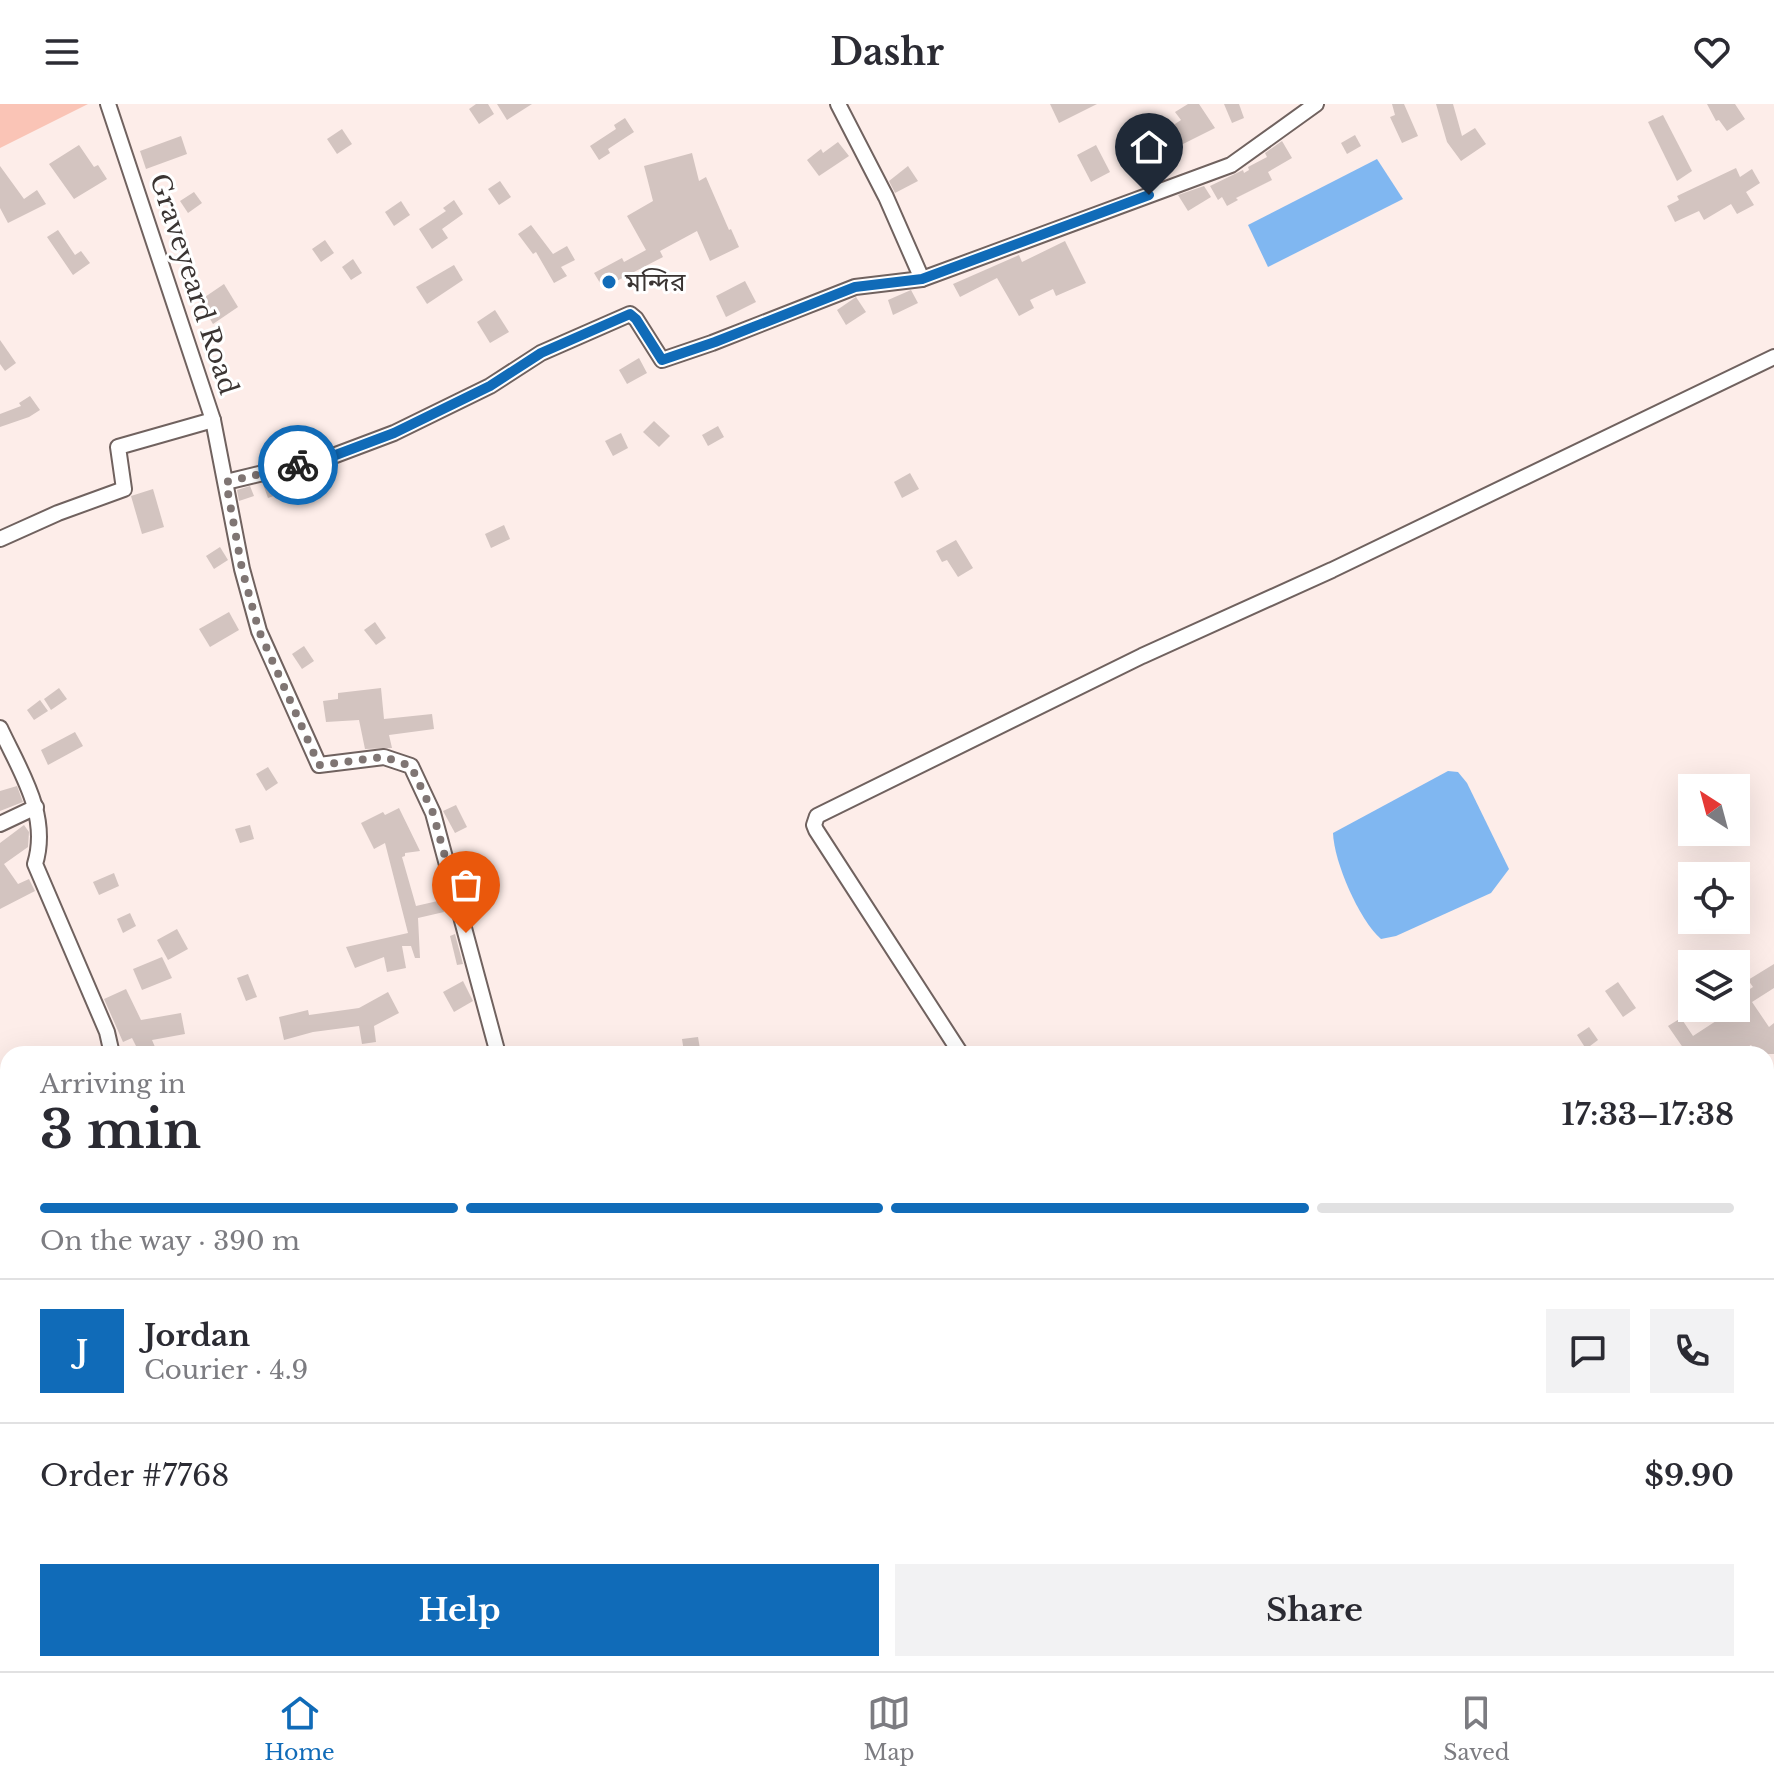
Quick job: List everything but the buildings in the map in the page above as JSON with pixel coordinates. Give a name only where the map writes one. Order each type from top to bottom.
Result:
[{"type":"street","name":"Graveyeard Road","points":[[108,104],[213,420],[242,569],[259,631],[319,765],[384,757],[411,766],[433,813],[496,1046]]},
{"type":"street","points":[[838,104],[886,197],[922,279]]},
{"type":"street","points":[[226,482],[333,456],[394,433],[490,386],[541,353],[630,314],[662,360],[855,287],[922,279],[1231,165],[1316,104]]},
{"type":"street","points":[[956,1046],[842,874],[816,830],[817,816],[831,806],[945,754],[1142,656],[1387,544],[1774,357]]},
{"type":"street","points":[[0,539],[58,513],[124,489],[118,447],[213,420]]},
{"type":"street","points":[[0,728],[36,807],[41,846],[35,864],[107,1032],[110,1046]]},
{"type":"street","points":[[0,824],[36,807]]},
{"type":"shaded area","points":[[0,104],[88,104],[0,148]]},
{"type":"water","points":[[1377,159],[1403,199],[1268,267],[1248,225]]},
{"type":"water","points":[[1448,771],[1458,772],[1467,783],[1509,869],[1491,893],[1396,936],[1381,939],[1364,918],[1349,890],[1333,833]]},
{"type":"way so far","points":[[298,465],[226,482],[242,569],[259,631],[319,765],[384,757],[411,766],[433,813],[466,933]]},
{"type":"place","name":"মন্দির","points":[[609,282]]},
{"type":"route","points":[[298,465],[333,456],[394,433],[490,386],[541,353],[630,314],[662,360],[855,287],[922,279],[1149,195]]}]
